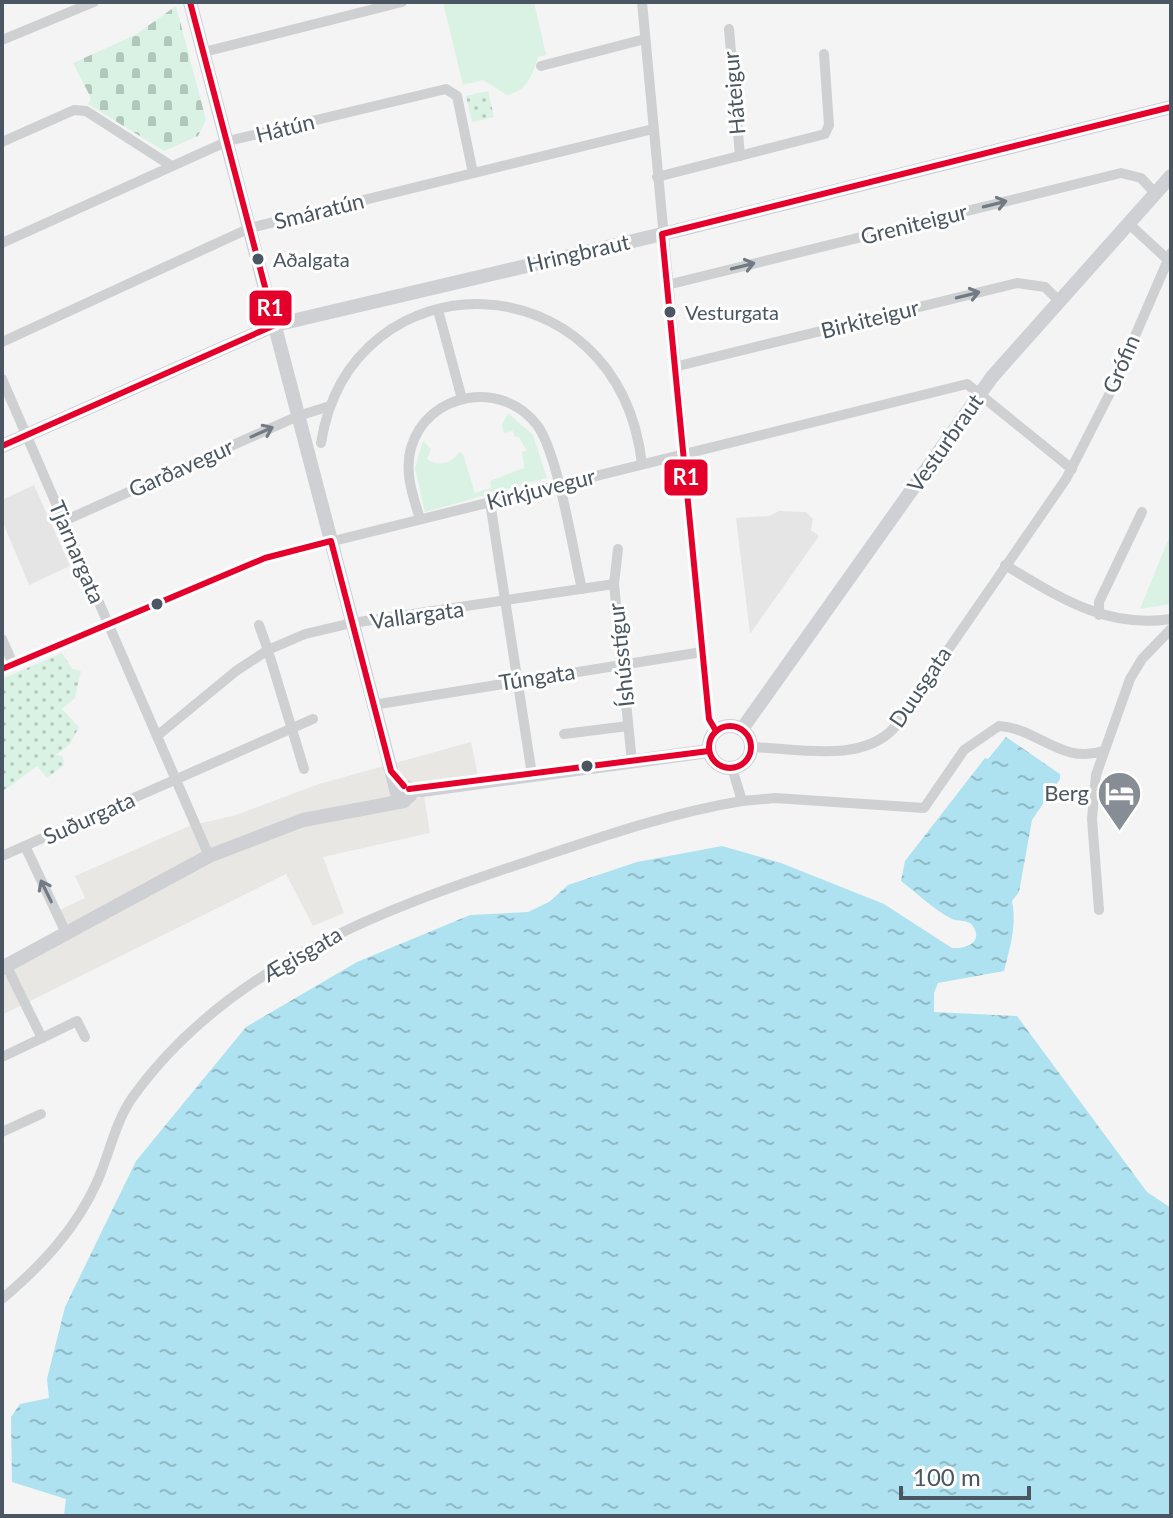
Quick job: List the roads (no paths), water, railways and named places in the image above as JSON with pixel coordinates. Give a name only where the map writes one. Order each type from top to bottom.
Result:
[{"type":"street","points":[[2,40],[94,2]]},
{"type":"street","points":[[190,2],[373,705],[391,771],[405,792]]},
{"type":"street","points":[[204,52],[402,2]]},
{"type":"street","points":[[642,2],[702,652],[709,719],[716,731],[709,751],[716,763],[732,768],[745,763],[751,747],[742,729],[731,726],[716,731]]},
{"type":"street","name":"Háteigur","points":[[729,29],[740,156]]},
{"type":"street","points":[[541,66],[645,39]]},
{"type":"street","name":"Háteigur","points":[[657,177],[827,131],[824,54]]},
{"type":"street","name":"Hátún","points":[[2,243],[146,181],[170,165],[228,141],[448,89],[457,96],[473,173]]},
{"type":"street","name":"Hringbraut","points":[[2,446],[275,325],[662,234],[1171,107]]},
{"type":"street","points":[[2,142],[74,110],[86,111],[170,165]]},
{"type":"street","name":"Smáratún","points":[[2,342],[250,228],[653,129]]},
{"type":"street","name":"Greniteigur","points":[[667,285],[1121,173],[1136,175],[1155,193]]},
{"type":"street","name":"Vesturbraut","points":[[742,729],[978,396],[1171,176]]},
{"type":"street","name":"Grófin","points":[[1005,565],[1072,469],[1112,389],[1169,255],[1129,224]]},
{"type":"street","name":"Birkiteigur","points":[[674,367],[1017,283],[1040,285],[1059,301]]},
{"type":"street","points":[[321,443],[330,406],[345,377],[374,344],[398,327],[438,310],[472,304],[515,308],[555,322],[579,338],[599,357],[624,392],[634,418],[642,464]]},
{"type":"street","points":[[438,310],[462,399]]},
{"type":"street","name":"Tjarnargata","points":[[2,379],[209,856]]},
{"type":"street","name":"Kirkjuvegur","points":[[7,666],[109,626],[265,558],[967,384],[978,396]]},
{"type":"street","points":[[978,396],[1072,469]]},
{"type":"street","points":[[420,519],[408,476],[413,440],[434,413],[462,399],[499,399],[531,418],[546,442],[582,589]]},
{"type":"street","name":"Garðavegur","points":[[64,521],[298,416],[330,406]]},
{"type":"street","points":[[490,502],[532,775]]},
{"type":"street","points":[[1099,615],[1099,602],[1142,512]]},
{"type":"street","name":"Íshússtígur","points":[[618,549],[614,584],[632,762]]},
{"type":"street","points":[[1005,565],[1062,599],[1099,615],[1139,621],[1171,619]]},
{"type":"street","name":"Duusgata","points":[[751,747],[858,749],[882,739],[894,728],[1005,565]]},
{"type":"street","name":"Vallargata","points":[[157,736],[236,671],[305,634],[352,623],[614,584]]},
{"type":"street","points":[[259,625],[304,769]]},
{"type":"street","points":[[1099,910],[1092,809],[1103,751],[1136,668],[1169,636]]},
{"type":"street","points":[[2,639],[7,666]]},
{"type":"street","name":"Túngata","points":[[373,705],[518,679],[702,652]]},
{"type":"street","points":[[176,779],[292,725],[313,719]]},
{"type":"street","points":[[564,734],[628,726]]},
{"type":"street","name":"Ægisgata","points":[[2,1299],[59,1245],[77,1220],[98,1180],[131,1100],[174,1050],[218,1008],[275,968],[366,918],[450,887],[683,811],[775,798],[924,808],[964,750],[999,726],[1073,755],[1103,751]]},
{"type":"street","points":[[42,1038],[4,966],[67,935],[209,856],[303,820],[371,805],[405,792],[709,751]]},
{"type":"street","points":[[732,768],[742,801]]},
{"type":"street","name":"Suðurgata","points":[[2,856],[176,779]]},
{"type":"street","points":[[25,846],[67,935]]},
{"type":"street","points":[[2,1057],[77,1021],[85,1037]]},
{"type":"street","points":[[2,1132],[41,1114]]},
{"type":"water","points":[[1006,737],[1060,774],[1060,779],[1032,820],[1019,892],[1012,901],[1013,928],[1004,971],[938,983],[934,993],[934,1012],[1017,1016],[1147,1192],[1171,1208],[1171,1516],[64,1516],[66,1499],[12,1482],[11,1417],[20,1404],[49,1398],[47,1379],[65,1307],[136,1161],[246,1027],[357,962],[470,915],[528,912],[549,902],[568,885],[637,862],[722,846],[781,863],[884,904],[952,948],[961,948],[976,938],[972,925],[945,915],[901,881],[905,861],[985,758],[988,759]]},
{"type":"place","name":"Aðalgata","points":[[258,259]]},
{"type":"place","name":"Vesturgata","points":[[670,312]]},
{"type":"place","name":"Berg","points":[[1120,832]]}]
